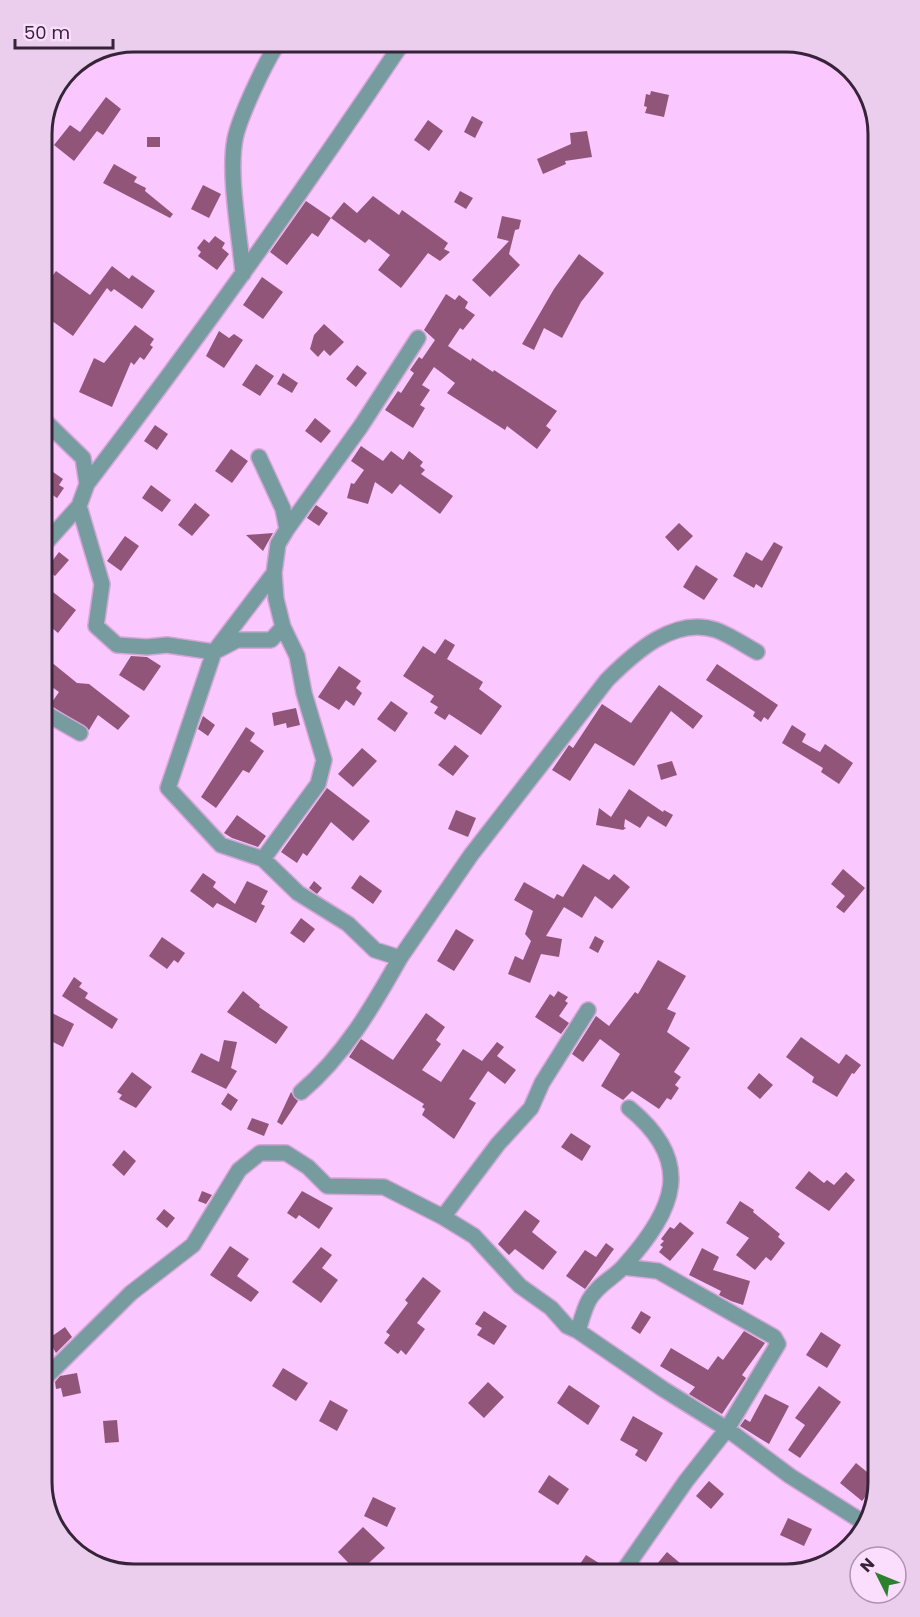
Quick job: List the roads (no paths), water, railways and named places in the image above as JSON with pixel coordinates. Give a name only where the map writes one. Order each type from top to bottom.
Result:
[{"type":"street","points":[[243,274],[236,195],[235,139],[272,52]]},
{"type":"street","points":[[53,535],[79,506],[87,484],[187,354],[396,52]]},
{"type":"street","points":[[263,859],[318,784],[324,760],[304,693],[297,656],[283,627],[276,599],[274,573],[278,544],[361,426],[418,338]]},
{"type":"street","points":[[53,429],[83,458],[87,484]]},
{"type":"street","points":[[259,457],[283,509],[287,529]]},
{"type":"street","points":[[79,506],[102,584],[96,626],[117,645],[147,647],[167,645],[214,652],[237,640],[271,640],[283,627]]},
{"type":"street","points":[[274,573],[214,652],[168,788],[221,845],[263,859],[298,893],[348,924],[375,950],[400,958]]},
{"type":"street","points":[[302,1092],[328,1070],[380,993],[400,958],[471,855],[607,680],[631,655],[657,639],[683,628],[715,630],[757,652]]},
{"type":"street","points":[[53,717],[80,733]]},
{"type":"street","points":[[443,1217],[498,1144],[531,1108],[542,1083],[588,1010]]},
{"type":"street","points":[[578,1331],[588,1301],[601,1284],[623,1267],[655,1228],[673,1182],[667,1150],[629,1108]]},
{"type":"street","points":[[52,1371],[131,1293],[193,1245],[239,1170],[260,1153],[286,1153],[308,1167],[327,1186],[384,1187],[443,1217],[474,1236],[520,1286],[551,1308],[567,1326],[727,1429],[790,1476],[859,1519]]},
{"type":"street","points":[[623,1267],[658,1271],[774,1337],[778,1348],[727,1429],[686,1481],[628,1564]]}]
